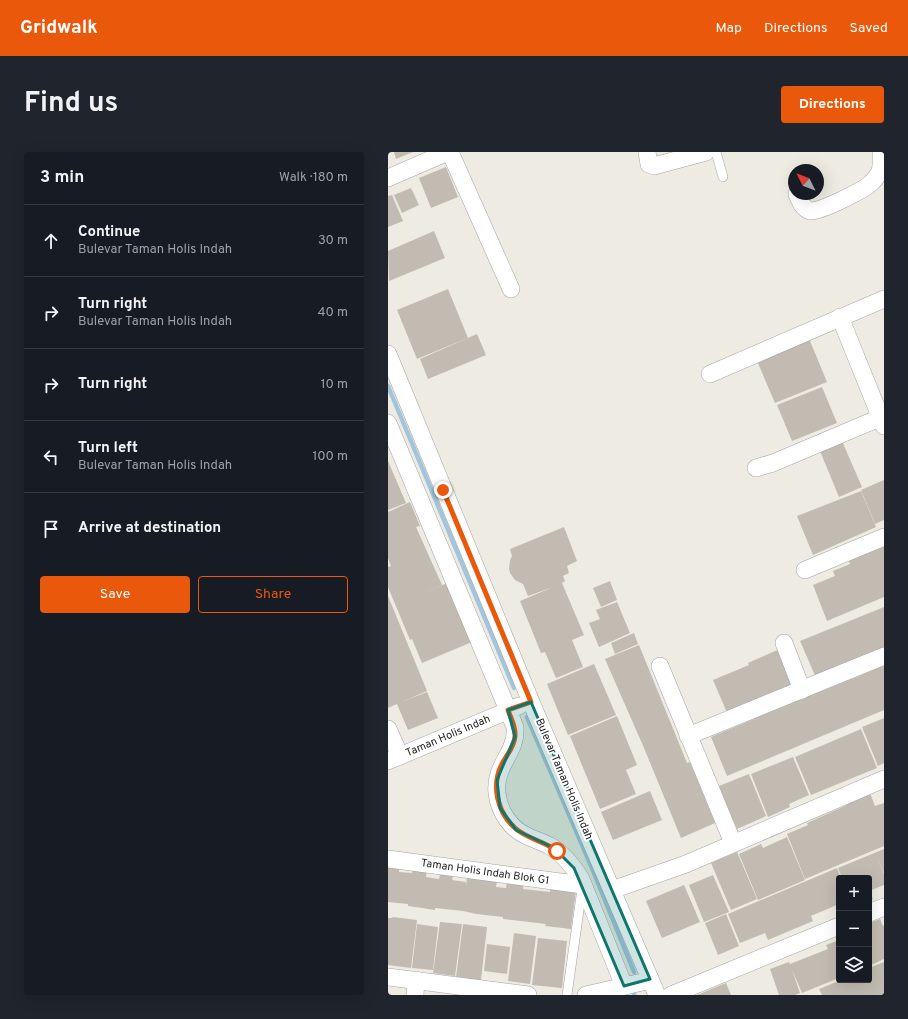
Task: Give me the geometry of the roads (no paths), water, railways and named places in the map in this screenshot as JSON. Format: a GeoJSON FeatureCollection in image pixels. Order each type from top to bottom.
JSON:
{"type":"FeatureCollection","features":[{"type":"Feature","properties":{"kind":"street"},"geometry":{"type":"LineString","coordinates":[[388,178],[449,152],[511,289]]}},
{"type":"Feature","properties":{"kind":"street"},"geometry":{"type":"LineString","coordinates":[[647,152],[649,164],[654,166],[706,152]]}},
{"type":"Feature","properties":{"kind":"street"},"geometry":{"type":"LineString","coordinates":[[799,200],[805,209],[811,212],[820,210],[861,190],[871,183],[880,172],[881,152]]}},
{"type":"Feature","properties":{"kind":"street"},"geometry":{"type":"LineString","coordinates":[[710,374],[884,299]]}},
{"type":"Feature","properties":{"kind":"street"},"geometry":{"type":"LineString","coordinates":[[756,468],[883,420],[840,317]]}},
{"type":"Feature","properties":{"kind":"street","name":"Bulevar Taman Holis Indah"},"geometry":{"type":"LineString","coordinates":[[388,354],[531,702],[657,995]]}},
{"type":"Feature","properties":{"kind":"street"},"geometry":{"type":"LineString","coordinates":[[388,423],[515,727],[513,746],[501,767],[497,780],[497,794],[500,808],[516,830],[528,837],[550,846],[564,857],[574,868],[583,885],[624,986]]}},
{"type":"Feature","properties":{"kind":"street"},"geometry":{"type":"LineString","coordinates":[[805,570],[884,537]]}},
{"type":"Feature","properties":{"kind":"street"},"geometry":{"type":"LineString","coordinates":[[784,643],[802,690]]}},
{"type":"Feature","properties":{"kind":"street"},"geometry":{"type":"LineString","coordinates":[[688,736],[884,656]]}},
{"type":"Feature","properties":{"kind":"street"},"geometry":{"type":"LineString","coordinates":[[660,666],[733,843]]}},
{"type":"Feature","properties":{"kind":"street","name":"Taman Holis Indah"},"geometry":{"type":"LineString","coordinates":[[394,759],[508,710],[531,702]]}},
{"type":"Feature","properties":{"kind":"street"},"geometry":{"type":"LineString","coordinates":[[388,729],[394,759]]}},
{"type":"Feature","properties":{"kind":"street"},"geometry":{"type":"LineString","coordinates":[[612,890],[686,864],[884,779]]}},
{"type":"Feature","properties":{"kind":"street","name":"Taman Holis Indah Blok G1"},"geometry":{"type":"LineString","coordinates":[[388,859],[583,885]]}},
{"type":"Feature","properties":{"kind":"street"},"geometry":{"type":"LineString","coordinates":[[872,912],[884,907]]}},
{"type":"Feature","properties":{"kind":"street"},"geometry":{"type":"LineString","coordinates":[[671,995],[836,927]]}},
{"type":"Feature","properties":{"kind":"street"},"geometry":{"type":"LineString","coordinates":[[388,977],[415,988],[528,995]]}},
{"type":"Feature","properties":{"kind":"street"},"geometry":{"type":"LineString","coordinates":[[586,995],[650,979]]}},
{"type":"Feature","properties":{"kind":"lane"},"geometry":{"type":"LineString","coordinates":[[716,152],[723,177]]}},
{"type":"Feature","properties":{"kind":"lane"},"geometry":{"type":"LineString","coordinates":[[567,995],[583,885]]}},
{"type":"Feature","properties":{"kind":"waterway"},"geometry":{"type":"LineString","coordinates":[[388,386],[514,688]]}},
{"type":"Feature","properties":{"kind":"waterway"},"geometry":{"type":"LineString","coordinates":[[527,717],[592,868],[634,972]]}}]}
